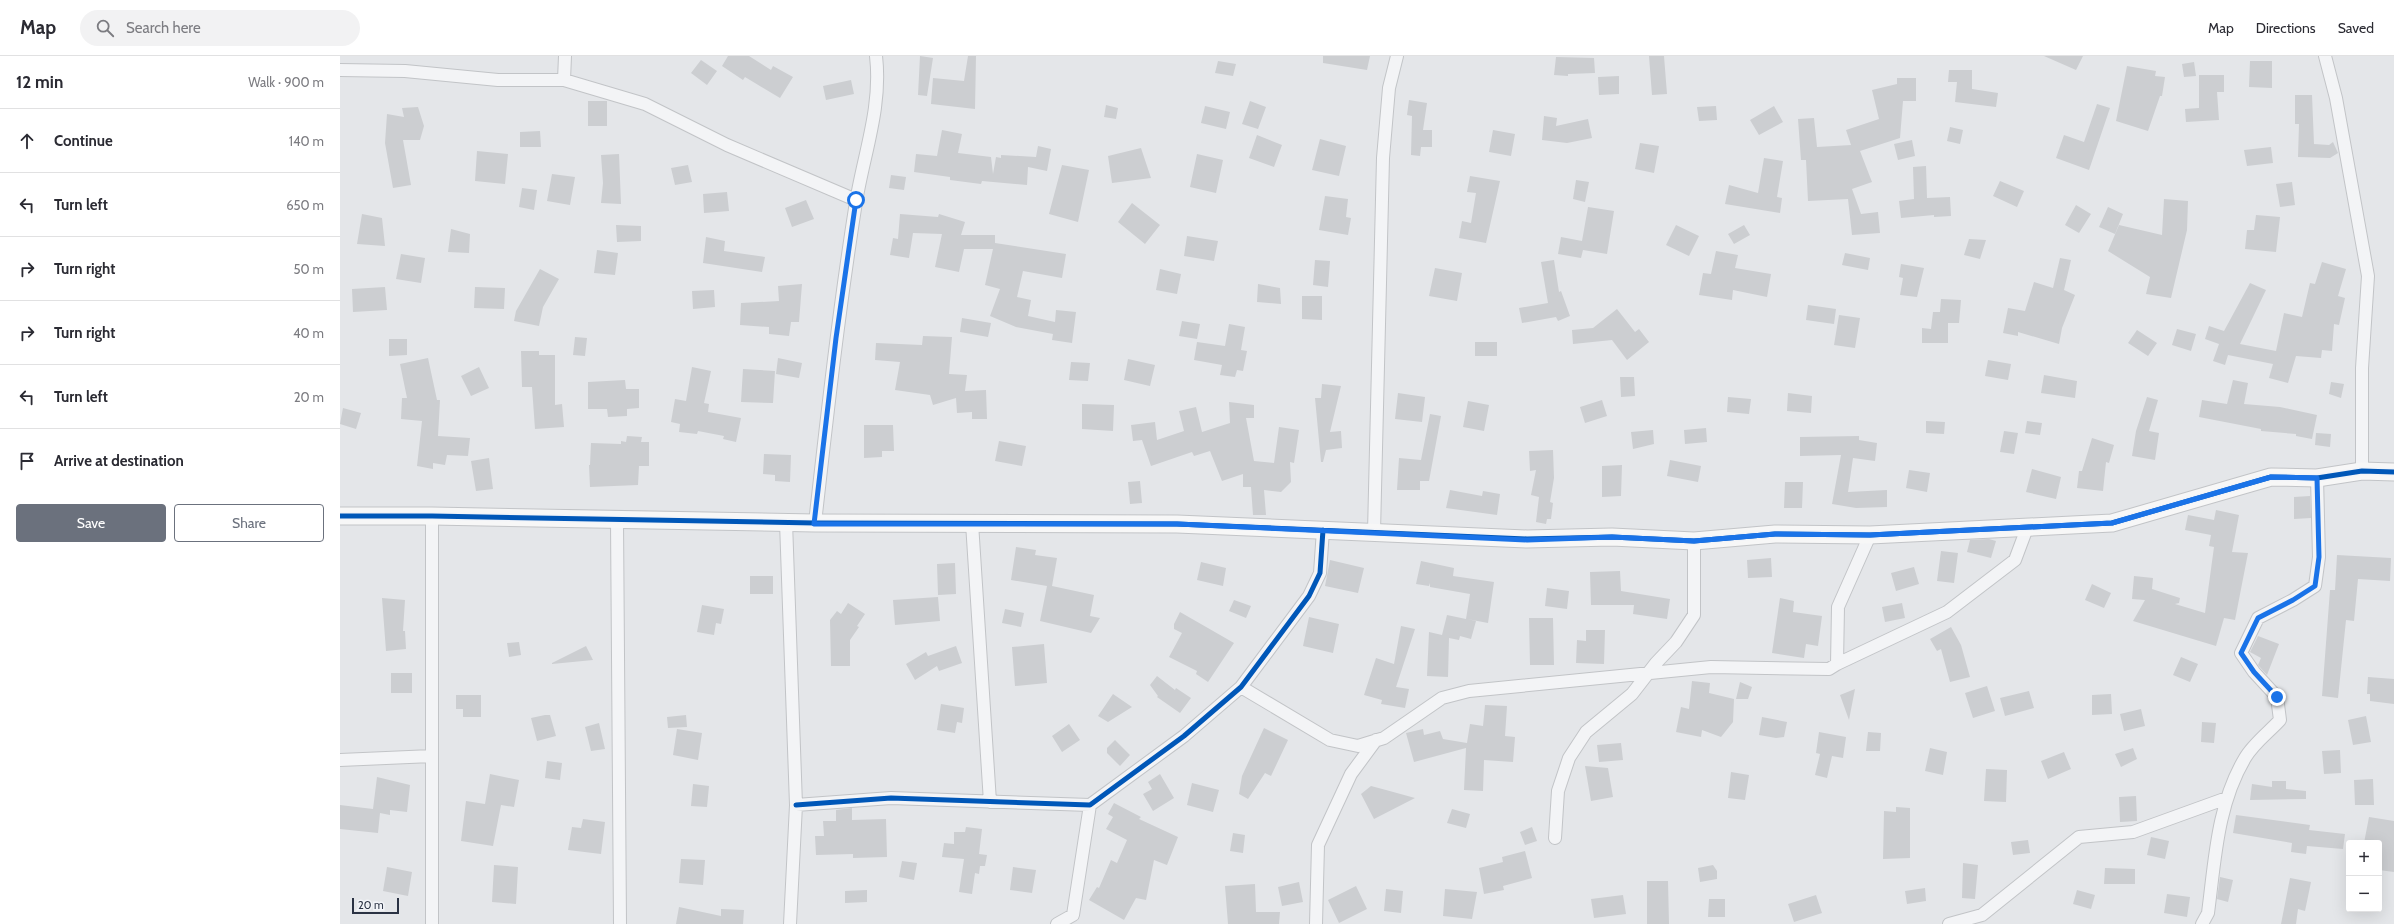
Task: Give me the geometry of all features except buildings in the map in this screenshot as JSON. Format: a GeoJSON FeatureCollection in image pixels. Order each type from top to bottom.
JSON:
{"type":"FeatureCollection","features":[{"type":"Feature","properties":{"kind":"street"},"geometry":{"type":"LineString","coordinates":[[564,56],[564,80]]}},
{"type":"Feature","properties":{"kind":"street"},"geometry":{"type":"LineString","coordinates":[[814,524],[836,338],[856,200],[878,101],[876,56]]}},
{"type":"Feature","properties":{"kind":"street"},"geometry":{"type":"LineString","coordinates":[[1374,532],[1383,158],[1389,88],[1397,56]]}},
{"type":"Feature","properties":{"kind":"street"},"geometry":{"type":"LineString","coordinates":[[2325,56],[2336,98],[2368,276],[2362,368],[2362,471]]}},
{"type":"Feature","properties":{"kind":"street"},"geometry":{"type":"LineString","coordinates":[[340,70],[405,71],[498,80],[564,80],[645,104],[727,145],[856,200]]}},
{"type":"Feature","properties":{"kind":"street"},"geometry":{"type":"LineString","coordinates":[[340,516],[432,516],[617,521],[786,522],[814,524],[1177,524],[1527,540],[1612,537],[1694,541],[1775,534],[1870,535],[2112,523],[2271,477],[2317,478],[2362,471],[2394,472]]}},
{"type":"Feature","properties":{"kind":"street"},"geometry":{"type":"LineString","coordinates":[[2202,924],[2208,913],[2220,818],[2227,798],[2246,757],[2280,720],[2277,697],[2254,672],[2241,653],[2258,618],[2293,600],[2315,586],[2319,557],[2317,478]]}},
{"type":"Feature","properties":{"kind":"street"},"geometry":{"type":"LineString","coordinates":[[432,516],[432,924]]}},
{"type":"Feature","properties":{"kind":"street"},"geometry":{"type":"LineString","coordinates":[[617,521],[620,924]]}},
{"type":"Feature","properties":{"kind":"street"},"geometry":{"type":"LineString","coordinates":[[786,522],[796,805],[790,924]]}},
{"type":"Feature","properties":{"kind":"street"},"geometry":{"type":"LineString","coordinates":[[972,523],[990,802]]}},
{"type":"Feature","properties":{"kind":"street"},"geometry":{"type":"LineString","coordinates":[[1241,687],[1330,740],[1358,746],[1384,738],[1442,698],[1469,691],[1711,667],[1829,669],[1946,612],[2015,560],[2027,528]]}},
{"type":"Feature","properties":{"kind":"street"},"geometry":{"type":"LineString","coordinates":[[796,805],[891,798],[1090,805],[1184,736],[1241,687],[1309,596],[1320,573],[1323,530]]}},
{"type":"Feature","properties":{"kind":"street"},"geometry":{"type":"LineString","coordinates":[[1837,664],[1838,607],[1870,535]]}},
{"type":"Feature","properties":{"kind":"street"},"geometry":{"type":"LineString","coordinates":[[1555,838],[1558,791],[1569,758],[1586,732],[1632,694],[1648,673],[1676,642],[1694,615],[1694,541]]}},
{"type":"Feature","properties":{"kind":"street"},"geometry":{"type":"LineString","coordinates":[[1316,924],[1318,845],[1350,774],[1376,740]]}},
{"type":"Feature","properties":{"kind":"street"},"geometry":{"type":"LineString","coordinates":[[340,760],[432,756]]}},
{"type":"Feature","properties":{"kind":"street"},"geometry":{"type":"LineString","coordinates":[[1949,924],[1982,915],[2079,837],[2133,832],[2227,798]]}},
{"type":"Feature","properties":{"kind":"street"},"geometry":{"type":"LineString","coordinates":[[1057,924],[1073,915],[1090,805]]}},
{"type":"Feature","properties":{"kind":"cycle path"},"geometry":{"type":"LineString","coordinates":[[340,516],[432,516],[815,523],[1177,524],[1527,539],[1612,537],[1694,541],[1775,534],[1870,535],[2112,523],[2271,477],[2317,478],[2362,471],[2394,472]]}},
{"type":"Feature","properties":{"kind":"cycle path"},"geometry":{"type":"LineString","coordinates":[[796,805],[891,798],[1090,805],[1184,736],[1241,687],[1309,596],[1320,573],[1323,530]]}},
{"type":"Feature","properties":{"kind":"route"},"geometry":{"type":"LineString","coordinates":[[856,200],[836,338],[814,524],[1177,524],[1527,540],[1612,537],[1694,541],[1775,534],[1870,535],[2112,523],[2160,510],[2238,485],[2271,477],[2317,478],[2319,557],[2315,586],[2293,600],[2258,618],[2241,653],[2254,672],[2277,697]]}}]}
